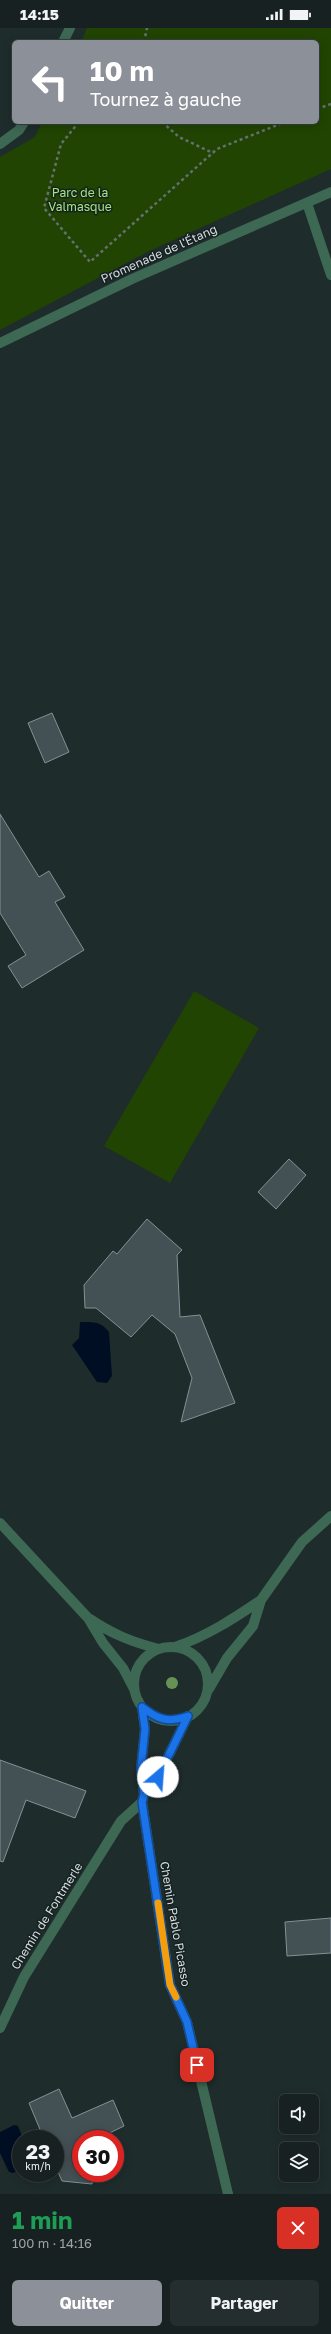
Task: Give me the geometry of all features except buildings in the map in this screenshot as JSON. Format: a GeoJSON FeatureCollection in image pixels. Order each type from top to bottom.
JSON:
{"type":"FeatureCollection","features":[{"type":"Feature","properties":{"kind":"street"},"geometry":{"type":"LineString","coordinates":[[64,40],[70,28]]}},
{"type":"Feature","properties":{"kind":"street"},"geometry":{"type":"LineString","coordinates":[[0,144],[19,130],[23,124]]}},
{"type":"Feature","properties":{"kind":"street","name":"Promenade de l'Étang"},"geometry":{"type":"LineString","coordinates":[[0,343],[132,279],[331,192]]}},
{"type":"Feature","properties":{"kind":"street"},"geometry":{"type":"LineString","coordinates":[[308,203],[331,275]]}},
{"type":"Feature","properties":{"kind":"street"},"geometry":{"type":"LineString","coordinates":[[0,1523],[88,1618],[103,1643],[123,1668],[142,1707],[152,1715],[164,1720],[176,1721],[188,1716],[204,1701],[208,1690],[227,1658],[253,1626],[261,1600],[302,1542],[331,1516]]}},
{"type":"Feature","properties":{"kind":"street"},"geometry":{"type":"LineString","coordinates":[[134,1691],[136,1670],[149,1653],[159,1649],[175,1647],[199,1639],[261,1600]]}},
{"type":"Feature","properties":{"kind":"street"},"geometry":{"type":"LineString","coordinates":[[88,1618],[113,1634],[132,1642],[159,1649]]}},
{"type":"Feature","properties":{"kind":"street"},"geometry":{"type":"LineString","coordinates":[[175,1647],[187,1650],[197,1657],[204,1667],[208,1678],[208,1690]]}},
{"type":"Feature","properties":{"kind":"street","name":"Chemin Pablo Picasso"},"geometry":{"type":"LineString","coordinates":[[142,1707],[145,1729],[141,1768],[143,1799],[170,1985],[187,2022],[228,2194]]}},
{"type":"Feature","properties":{"kind":"street"},"geometry":{"type":"LineString","coordinates":[[143,1799],[158,1777],[188,1716]]}},
{"type":"Feature","properties":{"kind":"street","name":"Chemin de Fontmerle"},"geometry":{"type":"LineString","coordinates":[[0,2028],[24,1977],[121,1821],[143,1799]]}},
{"type":"Feature","properties":{"kind":"path"},"geometry":{"type":"LineString","coordinates":[[144,40],[147,28]]}},
{"type":"Feature","properties":{"kind":"path"},"geometry":{"type":"LineString","coordinates":[[319,108],[331,104]]}},
{"type":"Feature","properties":{"kind":"path"},"geometry":{"type":"LineString","coordinates":[[77,124],[61,144],[44,208],[90,262],[217,149],[280,124]]}},
{"type":"Feature","properties":{"kind":"path"},"geometry":{"type":"LineString","coordinates":[[164,124],[179,137],[213,153]]}},
{"type":"Feature","properties":{"kind":"green space","name":"Parc de la Valmasque"},"geometry":{"type":"Polygon","coordinates":[[[87,28],[331,28],[331,169],[147,252],[0,330],[0,157],[35,137],[41,124],[319,124],[319,40],[82,40],[87,28]]]}},
{"type":"Feature","properties":{"kind":"green space"},"geometry":{"type":"Polygon","coordinates":[[[194,991],[259,1028],[170,1183],[104,1146],[194,991]]]}},
{"type":"Feature","properties":{"kind":"water"},"geometry":{"type":"Polygon","coordinates":[[[80,1322],[92,1322],[99,1324],[106,1328],[109,1332],[112,1376],[107,1383],[97,1382],[72,1345],[79,1338],[80,1322]]]}},
{"type":"Feature","properties":{"kind":"water"},"geometry":{"type":"Polygon","coordinates":[[[14,2125],[18,2126],[20,2130],[12,2130],[12,2173],[9,2172],[0,2153],[0,2132],[14,2125]]]}},
{"type":"Feature","properties":{"kind":"slow traffic"},"geometry":{"type":"LineString","coordinates":[[158,1903],[170,1985],[176,1997]]}},
{"type":"Feature","properties":{"kind":"route"},"geometry":{"type":"LineString","coordinates":[[158,1777],[188,1716],[176,1721],[164,1720],[152,1715],[142,1707],[145,1729],[141,1768],[144,1795],[142,1802],[170,1985],[187,2022],[197,2065]]}}]}
